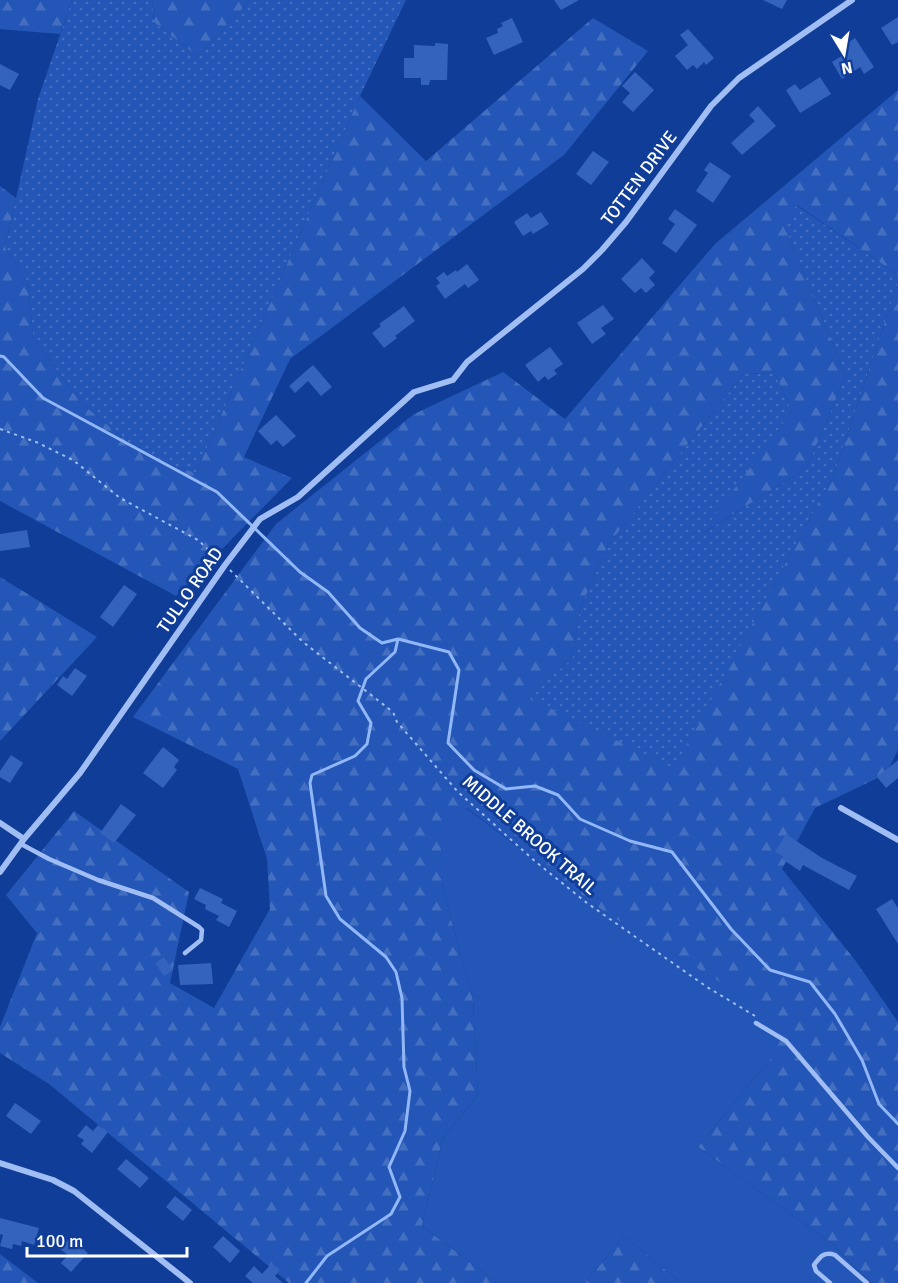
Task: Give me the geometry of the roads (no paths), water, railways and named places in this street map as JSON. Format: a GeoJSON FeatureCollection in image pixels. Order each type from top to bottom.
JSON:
{"type":"FeatureCollection","features":[{"type":"Feature","properties":{"kind":"street","name":"TOTTEN DRIVE"},"geometry":{"type":"LineString","coordinates":[[453,380],[467,362],[583,269],[602,250],[626,222],[723,92],[739,78],[852,0]]}},
{"type":"Feature","properties":{"kind":"street","name":"TULLO ROAD"},"geometry":{"type":"LineString","coordinates":[[0,872],[80,773],[225,565],[260,519],[298,497],[414,392],[453,380]]}},
{"type":"Feature","properties":{"kind":"street"},"geometry":{"type":"LineString","coordinates":[[841,808],[898,840]]}},
{"type":"Feature","properties":{"kind":"street"},"geometry":{"type":"LineString","coordinates":[[0,823],[23,842]]}},
{"type":"Feature","properties":{"kind":"street"},"geometry":{"type":"LineString","coordinates":[[0,1163],[53,1180],[74,1191],[190,1283]]}},
{"type":"Feature","properties":{"kind":"lane"},"geometry":{"type":"LineString","coordinates":[[23,842],[49,859],[98,880],[153,898],[199,927],[202,930],[201,940],[185,954]]}},
{"type":"Feature","properties":{"kind":"lane"},"geometry":{"type":"LineString","coordinates":[[757,1020],[786,1041],[868,1137],[898,1168]]}},
{"type":"Feature","properties":{"kind":"lane"},"geometry":{"type":"LineString","coordinates":[[830,1283],[816,1271],[814,1265],[821,1256],[829,1253],[835,1255],[867,1283]]}},
{"type":"Feature","properties":{"kind":"waterway"},"geometry":{"type":"LineString","coordinates":[[0,356],[4,357],[43,398],[217,492],[300,572],[328,592],[360,628],[382,643],[398,639],[449,652],[459,670],[448,743],[474,770],[506,789],[535,786],[558,795],[580,819],[630,841],[672,852],[731,929],[770,970],[810,982],[835,1014],[862,1060],[879,1104],[898,1124]]}},
{"type":"Feature","properties":{"kind":"waterway"},"geometry":{"type":"LineString","coordinates":[[306,1283],[327,1256],[391,1214],[400,1197],[389,1167],[405,1131],[410,1091],[404,1067],[402,998],[396,972],[386,957],[340,919],[326,896],[310,783],[312,775],[355,756],[367,744],[371,723],[358,701],[366,679],[395,652],[398,639]]}}]}
